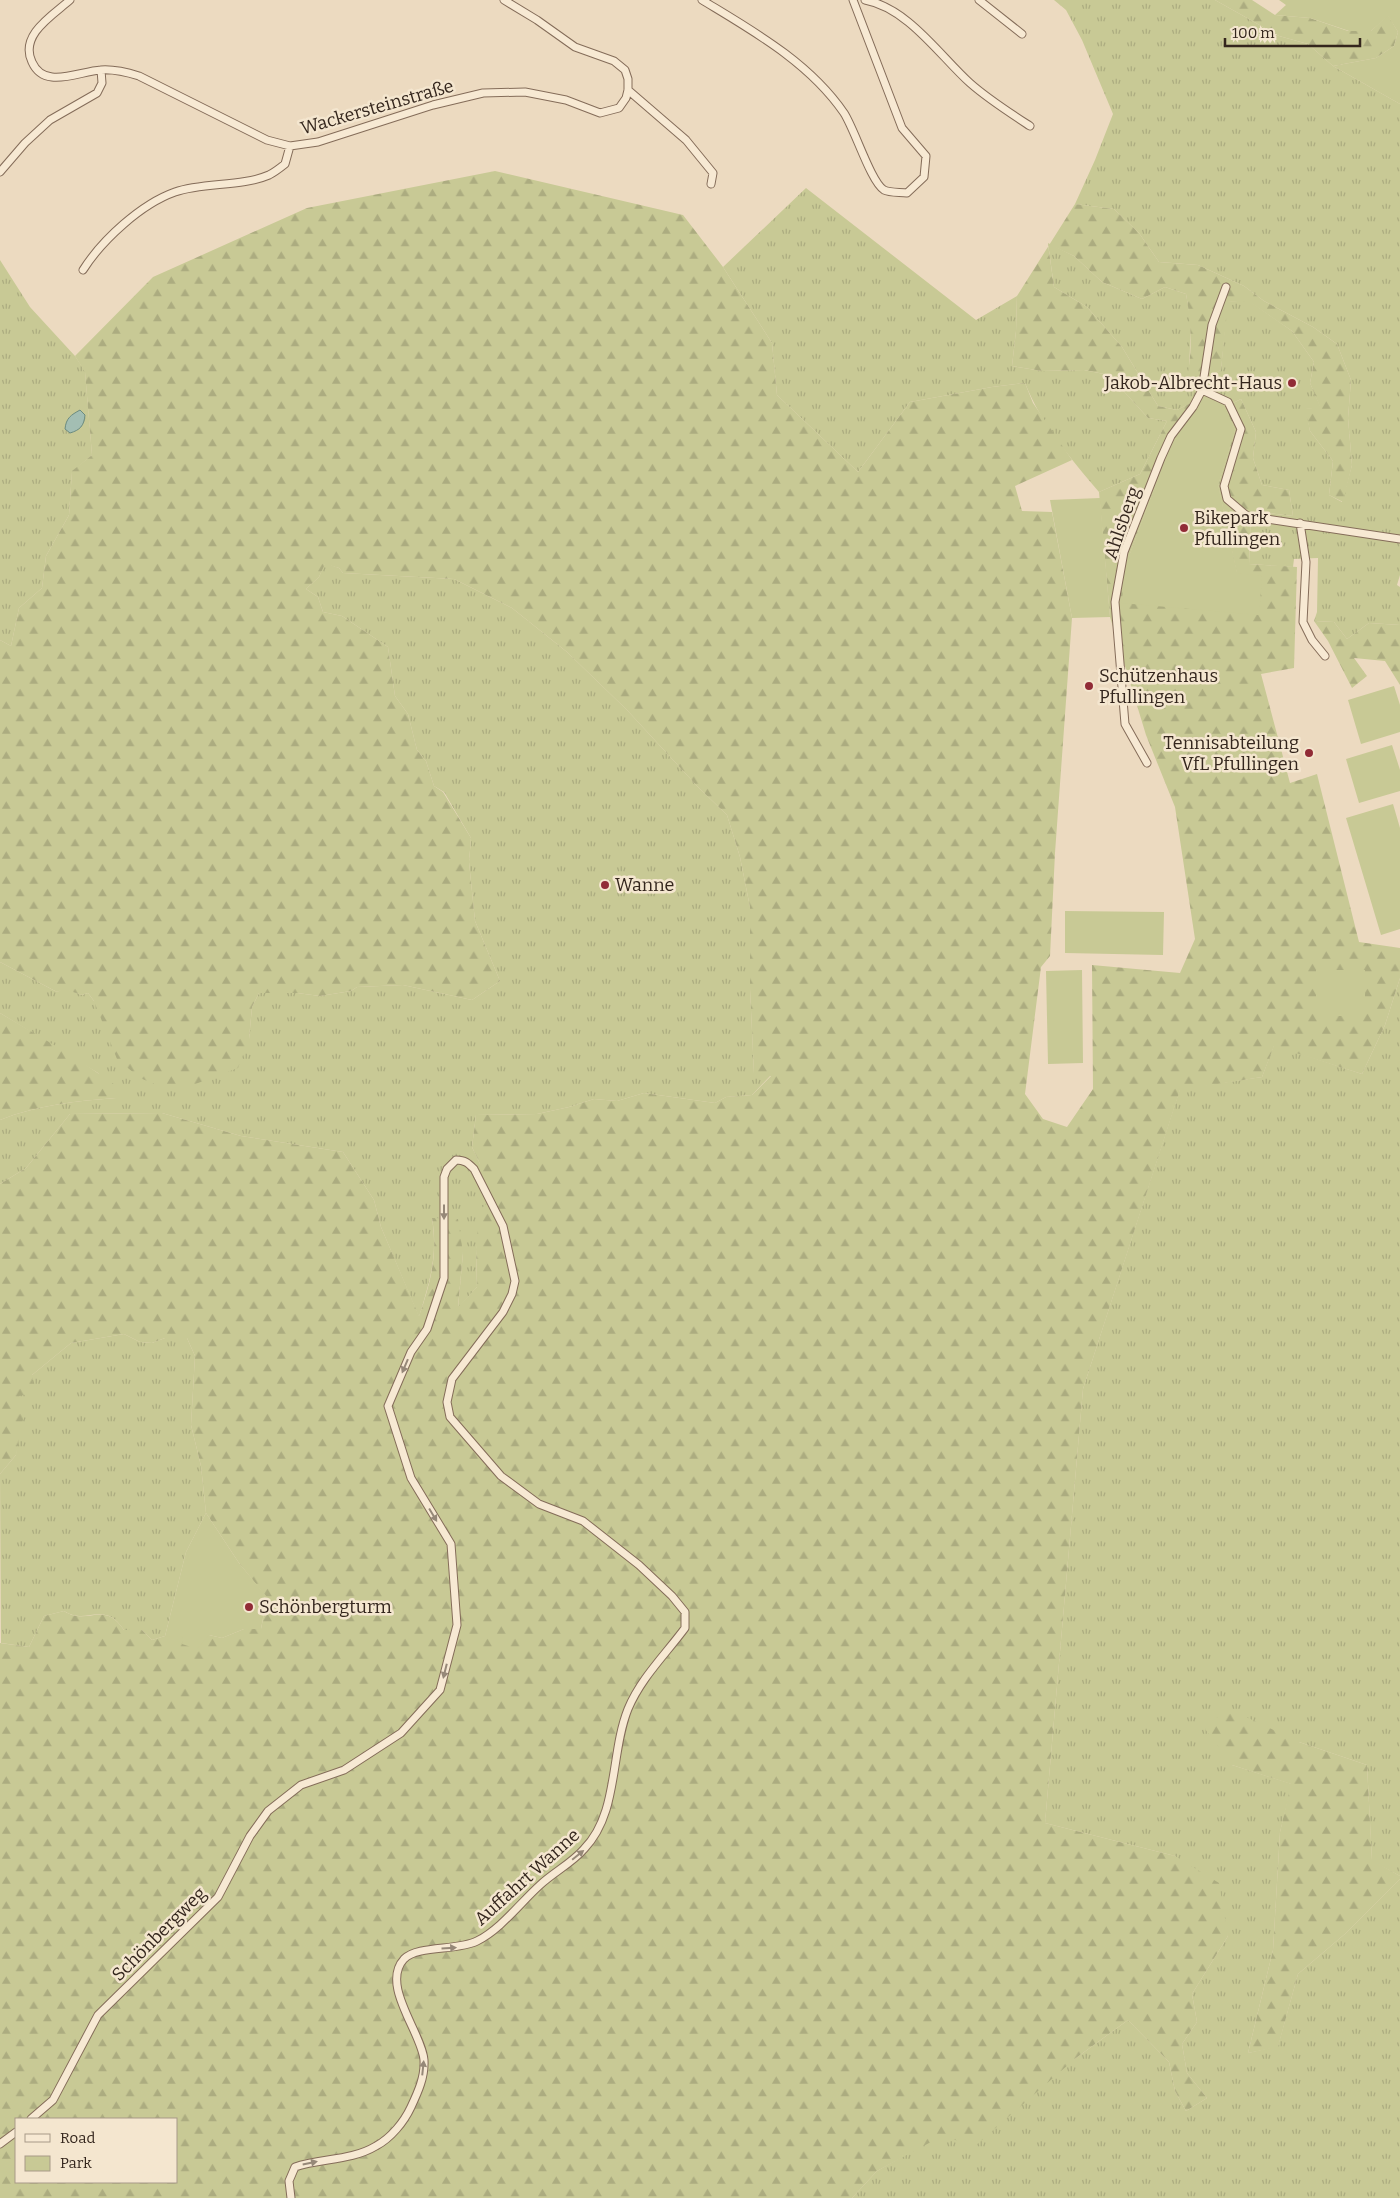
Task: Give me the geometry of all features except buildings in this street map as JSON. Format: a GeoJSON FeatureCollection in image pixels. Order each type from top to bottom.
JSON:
{"type":"FeatureCollection","features":[{"type":"Feature","properties":{"kind":"street","name":"Wackersteinstraße"},"geometry":{"type":"LineString","coordinates":[[70,0],[35,30],[28,54],[35,69],[53,78],[101,70],[117,70],[139,76],[267,140],[290,146],[318,142],[433,106],[483,93],[525,92],[566,100],[600,113],[619,108],[626,98],[628,90]]}},
{"type":"Feature","properties":{"kind":"street"},"geometry":{"type":"LineString","coordinates":[[504,0],[537,20],[575,47],[614,61],[625,70],[628,78],[628,90],[686,140],[713,173],[711,184]]}},
{"type":"Feature","properties":{"kind":"street"},"geometry":{"type":"LineString","coordinates":[[702,0],[785,54],[823,87],[849,121],[874,179],[884,189],[907,193],[924,177],[926,156],[902,128],[853,0]]}},
{"type":"Feature","properties":{"kind":"street"},"geometry":{"type":"LineString","coordinates":[[865,0],[888,10],[916,28],[972,85],[1030,126]]}},
{"type":"Feature","properties":{"kind":"street"},"geometry":{"type":"LineString","coordinates":[[979,0],[1022,34]]}},
{"type":"Feature","properties":{"kind":"street"},"geometry":{"type":"LineString","coordinates":[[0,172],[25,143],[50,120],[97,93],[102,83],[101,70]]}},
{"type":"Feature","properties":{"kind":"street"},"geometry":{"type":"LineString","coordinates":[[82,270],[92,256],[120,228],[148,205],[175,192],[269,175],[285,164],[290,146]]}},
{"type":"Feature","properties":{"kind":"street"},"geometry":{"type":"LineString","coordinates":[[1226,287],[1212,325],[1202,390],[1228,402],[1241,429],[1224,486],[1227,499],[1247,516],[1400,539]]}},
{"type":"Feature","properties":{"kind":"street","name":"Ahlsberg"},"geometry":{"type":"LineString","coordinates":[[1147,763],[1125,724],[1115,602],[1124,552],[1161,458],[1171,436],[1193,407],[1202,390]]}},
{"type":"Feature","properties":{"kind":"street"},"geometry":{"type":"LineString","coordinates":[[1300,523],[1306,562],[1303,622],[1312,640],[1325,656]]}},
{"type":"Feature","properties":{"kind":"street","name":"Schönbergweg"},"geometry":{"type":"LineString","coordinates":[[32,2118],[53,2100],[98,2015],[218,1898],[250,1836],[268,1810],[301,1785],[344,1770],[401,1733],[440,1690],[457,1625],[451,1544],[411,1478],[388,1406],[411,1352],[427,1329],[444,1278],[444,1177],[447,1170],[456,1160]]}},
{"type":"Feature","properties":{"kind":"street","name":"Auffahrt Wanne"},"geometry":{"type":"LineString","coordinates":[[291,2198],[289,2181],[295,2167],[311,2162],[346,2158],[376,2146],[404,2122],[421,2087],[424,2059],[398,1990],[398,1972],[405,1959],[426,1950],[461,1947],[478,1941],[492,1931],[541,1884],[588,1845],[598,1833],[605,1813],[628,1710],[642,1680],[685,1628],[685,1612],[672,1596],[639,1565],[583,1521],[539,1504],[501,1476],[450,1417],[447,1402],[452,1379],[503,1312],[512,1294],[515,1281],[503,1226],[474,1169],[468,1162],[456,1160]]}},
{"type":"Feature","properties":{"kind":"street"},"geometry":{"type":"LineString","coordinates":[[0,2144],[15,2133]]}},
{"type":"Feature","properties":{"kind":"green space"},"geometry":{"type":"Polygon","coordinates":[[[1054,0],[1215,0],[1279,36],[1308,44],[1333,66],[1400,104],[1400,575],[1397,585],[1400,587],[1400,625],[1369,623],[1347,639],[1334,622],[1314,621],[1317,612],[1318,558],[1294,559],[1293,567],[1249,564],[1251,511],[1293,516],[1289,490],[1262,485],[1253,458],[1256,432],[1241,399],[1225,407],[1235,430],[1218,485],[1237,573],[1262,576],[1259,615],[1121,603],[1130,554],[1173,439],[1203,397],[1177,410],[1158,406],[1122,347],[1087,307],[1054,287],[1048,243],[1074,256],[1102,282],[1142,299],[1165,287],[1186,294],[1191,322],[1189,372],[1184,390],[1221,370],[1227,302],[1248,300],[1292,331],[1314,362],[1310,383],[1321,408],[1306,409],[1310,431],[1333,461],[1329,495],[1342,502],[1352,465],[1348,418],[1351,380],[1337,344],[1313,327],[1264,301],[1244,286],[1198,265],[1159,262],[1139,233],[1114,209],[1075,204],[1113,114],[1082,40],[1066,10],[1054,0]]]}},
{"type":"Feature","properties":{"kind":"green space"},"geometry":{"type":"Polygon","coordinates":[[[1215,0],[1252,0],[1275,15],[1310,18],[1348,31],[1371,31],[1388,15],[1398,32],[1394,46],[1376,58],[1333,66],[1308,44],[1279,36],[1215,0]]]}},
{"type":"Feature","properties":{"kind":"green space"},"geometry":{"type":"Polygon","coordinates":[[[1279,0],[1400,0],[1400,104],[1333,66],[1376,58],[1394,46],[1398,32],[1388,16],[1371,31],[1349,31],[1310,18],[1275,15],[1286,5],[1279,0]]]}},
{"type":"Feature","properties":{"kind":"green space"},"geometry":{"type":"Polygon","coordinates":[[[495,171],[683,215],[723,267],[772,343],[777,395],[858,472],[910,402],[1025,383],[1033,403],[1072,460],[1015,486],[1022,511],[1052,512],[1072,618],[1055,853],[1050,956],[1041,967],[1025,1094],[1043,1119],[1067,1127],[1093,1089],[1092,965],[1180,973],[1195,939],[1175,807],[1146,735],[1110,617],[1099,492],[1140,474],[1167,421],[1148,418],[1109,375],[1084,370],[1042,371],[1012,366],[1017,296],[1048,246],[1054,287],[1087,307],[1122,347],[1158,406],[1177,410],[1204,396],[1173,439],[1130,554],[1237,574],[1218,485],[1235,430],[1225,407],[1241,399],[1256,432],[1253,458],[1262,485],[1289,490],[1293,516],[1251,511],[1249,564],[1297,567],[1294,668],[1261,674],[1290,783],[1317,774],[1359,942],[1400,948],[1400,978],[1385,1025],[1362,1074],[1274,1046],[1262,1077],[1180,1090],[1083,1389],[1045,1823],[1175,1856],[1219,1883],[1228,1936],[1192,1994],[1197,2022],[1182,2044],[1187,2073],[1207,2098],[1186,2111],[1175,2091],[1169,2062],[1128,2020],[1076,2058],[975,2146],[942,2136],[877,2171],[852,2198],[0,2198],[0,1643],[29,1647],[44,1616],[64,1611],[81,1616],[109,1616],[124,1630],[142,1630],[152,1640],[165,1636],[209,1635],[222,1638],[244,1629],[261,1629],[267,1598],[239,1563],[206,1513],[201,1466],[191,1425],[195,1356],[187,1338],[165,1338],[152,1343],[140,1342],[124,1334],[71,1343],[32,1375],[34,1393],[19,1396],[25,1409],[16,1455],[0,1474],[0,1184],[26,1168],[70,1114],[162,1113],[241,1136],[343,1152],[374,1200],[381,1227],[419,1316],[427,1291],[434,1255],[432,1218],[458,1219],[463,1253],[458,1307],[477,1287],[476,1249],[479,1210],[488,1203],[471,1173],[480,1164],[472,1147],[476,1115],[537,1114],[594,1099],[617,1101],[644,1093],[715,1103],[726,1097],[752,1095],[771,1076],[754,1074],[750,989],[750,907],[740,857],[727,815],[698,787],[627,710],[567,652],[512,608],[454,579],[343,573],[339,568],[325,564],[319,577],[306,589],[318,597],[323,612],[342,616],[388,647],[395,696],[408,714],[417,750],[426,761],[434,786],[443,792],[471,838],[469,862],[475,921],[500,981],[472,1000],[403,985],[357,987],[351,991],[320,996],[297,993],[259,993],[252,1007],[249,1039],[238,1068],[174,1092],[140,1078],[117,1059],[94,1001],[88,993],[82,995],[64,989],[57,992],[0,962],[0,640],[11,646],[19,608],[42,588],[46,556],[69,515],[72,471],[92,455],[85,372],[75,356],[153,277],[307,208],[495,171]]]}},
{"type":"Feature","properties":{"kind":"green space"},"geometry":{"type":"Polygon","coordinates":[[[806,188],[976,320],[1017,296],[1012,366],[1042,371],[1084,370],[1109,375],[1148,418],[1167,421],[1140,474],[1099,492],[1048,427],[1025,383],[910,402],[858,472],[777,395],[772,343],[723,267],[806,188]]]}},
{"type":"Feature","properties":{"kind":"green space"},"geometry":{"type":"Polygon","coordinates":[[[1075,204],[1114,209],[1139,233],[1159,262],[1198,265],[1244,286],[1264,301],[1313,327],[1337,344],[1351,380],[1348,418],[1352,465],[1343,502],[1329,495],[1333,461],[1310,431],[1305,409],[1320,407],[1310,383],[1314,362],[1292,331],[1248,301],[1228,302],[1221,370],[1184,390],[1191,342],[1186,294],[1165,287],[1142,299],[1102,282],[1074,256],[1049,245],[1075,204]]]}},
{"type":"Feature","properties":{"kind":"green space"},"geometry":{"type":"Polygon","coordinates":[[[0,260],[30,307],[75,356],[85,371],[92,455],[72,472],[69,515],[46,556],[42,588],[19,608],[11,646],[0,640],[0,260]]]}},
{"type":"Feature","properties":{"kind":"green space","name":"Bikepark Pfullingen"},"geometry":{"type":"Polygon","coordinates":[[[1204,396],[1225,407],[1235,430],[1218,485],[1237,573],[1262,576],[1259,615],[1121,603],[1130,554],[1173,439],[1204,396]]]}},
{"type":"Feature","properties":{"kind":"green space"},"geometry":{"type":"Polygon","coordinates":[[[1100,498],[1110,617],[1072,618],[1050,500],[1100,498]]]}},
{"type":"Feature","properties":{"kind":"green space"},"geometry":{"type":"Polygon","coordinates":[[[325,563],[339,568],[343,573],[454,579],[512,608],[567,652],[627,710],[698,787],[727,815],[740,857],[750,907],[750,989],[754,1073],[771,1075],[752,1095],[726,1097],[715,1103],[644,1093],[617,1101],[594,1099],[537,1114],[476,1115],[472,1147],[480,1164],[478,1183],[488,1203],[476,1249],[477,1287],[458,1308],[463,1253],[432,1218],[434,1245],[432,1268],[419,1317],[381,1227],[374,1200],[343,1152],[241,1136],[162,1113],[70,1114],[26,1168],[0,1184],[0,1120],[43,1107],[116,1098],[98,1073],[0,1013],[0,962],[57,992],[64,988],[82,995],[88,993],[94,1001],[249,1039],[252,1007],[259,993],[297,993],[320,996],[351,991],[357,987],[403,985],[472,1000],[500,981],[475,921],[469,862],[471,838],[444,792],[434,786],[426,761],[417,750],[408,714],[395,696],[388,647],[342,616],[323,612],[318,597],[306,589],[319,577],[325,563]]]}},
{"type":"Feature","properties":{"kind":"green space"},"geometry":{"type":"Polygon","coordinates":[[[1314,621],[1334,622],[1347,639],[1369,623],[1400,625],[1400,685],[1385,661],[1354,658],[1367,676],[1352,688],[1328,641],[1314,621]]]}},
{"type":"Feature","properties":{"kind":"green space"},"geometry":{"type":"Polygon","coordinates":[[[1394,686],[1400,705],[1400,732],[1361,744],[1348,700],[1394,686]]]}},
{"type":"Feature","properties":{"kind":"green space"},"geometry":{"type":"Polygon","coordinates":[[[1392,745],[1400,770],[1400,791],[1359,803],[1346,759],[1392,745]]]}},
{"type":"Feature","properties":{"kind":"green space"},"geometry":{"type":"Polygon","coordinates":[[[1393,804],[1400,828],[1400,929],[1381,935],[1346,818],[1393,804]]]}},
{"type":"Feature","properties":{"kind":"green space"},"geometry":{"type":"Polygon","coordinates":[[[1065,911],[1164,912],[1163,955],[1065,953],[1065,911]]]}},
{"type":"Feature","properties":{"kind":"green space"},"geometry":{"type":"Polygon","coordinates":[[[1082,970],[1083,1063],[1048,1064],[1046,971],[1082,970]]]}},
{"type":"Feature","properties":{"kind":"green space"},"geometry":{"type":"Polygon","coordinates":[[[1316,970],[1365,970],[1365,1016],[1316,1016],[1316,970]]]}},
{"type":"Feature","properties":{"kind":"green space"},"geometry":{"type":"Polygon","coordinates":[[[1400,978],[1400,1876],[1372,1861],[1367,1765],[1299,1742],[1232,1765],[1292,1784],[1280,1832],[1273,1950],[1248,2053],[1278,2046],[1298,1974],[1346,1933],[1400,1879],[1400,2198],[852,2198],[877,2171],[1076,2058],[1128,2020],[1169,2062],[1175,2091],[1186,2111],[1207,2098],[1187,2073],[1182,2044],[1197,2022],[1192,1994],[1228,1936],[1175,1856],[1045,1823],[1083,1389],[1180,1089],[1262,1077],[1274,1045],[1362,1074],[1385,1025],[1400,978]]]}},
{"type":"Feature","properties":{"kind":"green space"},"geometry":{"type":"Polygon","coordinates":[[[0,1013],[76,1058],[118,1087],[116,1098],[43,1107],[0,1120],[0,1013]]]}},
{"type":"Feature","properties":{"kind":"green space"},"geometry":{"type":"Polygon","coordinates":[[[124,1334],[140,1342],[152,1343],[165,1338],[187,1338],[195,1356],[191,1425],[201,1466],[206,1513],[186,1552],[165,1636],[152,1640],[142,1630],[124,1630],[109,1616],[102,1614],[81,1616],[64,1611],[44,1616],[29,1647],[1,1643],[0,1474],[16,1455],[18,1396],[32,1375],[71,1343],[124,1334]]]}},
{"type":"Feature","properties":{"kind":"green space"},"geometry":{"type":"Polygon","coordinates":[[[206,1513],[239,1563],[267,1597],[261,1629],[244,1629],[222,1638],[209,1635],[197,1649],[182,1644],[183,1637],[165,1636],[186,1552],[206,1513]]]}},
{"type":"Feature","properties":{"kind":"green space"},"geometry":{"type":"Polygon","coordinates":[[[1227,1708],[1299,1742],[1367,1765],[1372,1860],[1400,1876],[1400,1879],[1346,1933],[1298,1974],[1278,2047],[1248,2053],[1273,1950],[1280,1832],[1291,1784],[1232,1765],[1205,1729],[1227,1708]]]}},
{"type":"Feature","properties":{"kind":"shaded area"},"geometry":{"type":"Polygon","coordinates":[[[80,410],[85,415],[84,422],[79,429],[70,433],[65,429],[66,422],[80,410]]]}},
{"type":"Feature","properties":{"kind":"place","name":"Jakob-Albrecht-Haus"},"geometry":{"type":"Point","coordinates":[1292,383]}},
{"type":"Feature","properties":{"kind":"place","name":"Bikepark Pfullingen"},"geometry":{"type":"Point","coordinates":[1184,528]}},
{"type":"Feature","properties":{"kind":"place","name":"Schützenhaus Pfullingen"},"geometry":{"type":"Point","coordinates":[1089,686]}},
{"type":"Feature","properties":{"kind":"place","name":"Tennisabteilung VfL Pfullingen"},"geometry":{"type":"Point","coordinates":[1309,753]}},
{"type":"Feature","properties":{"kind":"place","name":"Wanne"},"geometry":{"type":"Point","coordinates":[605,885]}},
{"type":"Feature","properties":{"kind":"place","name":"Schönbergturm"},"geometry":{"type":"Point","coordinates":[249,1607]}}]}
